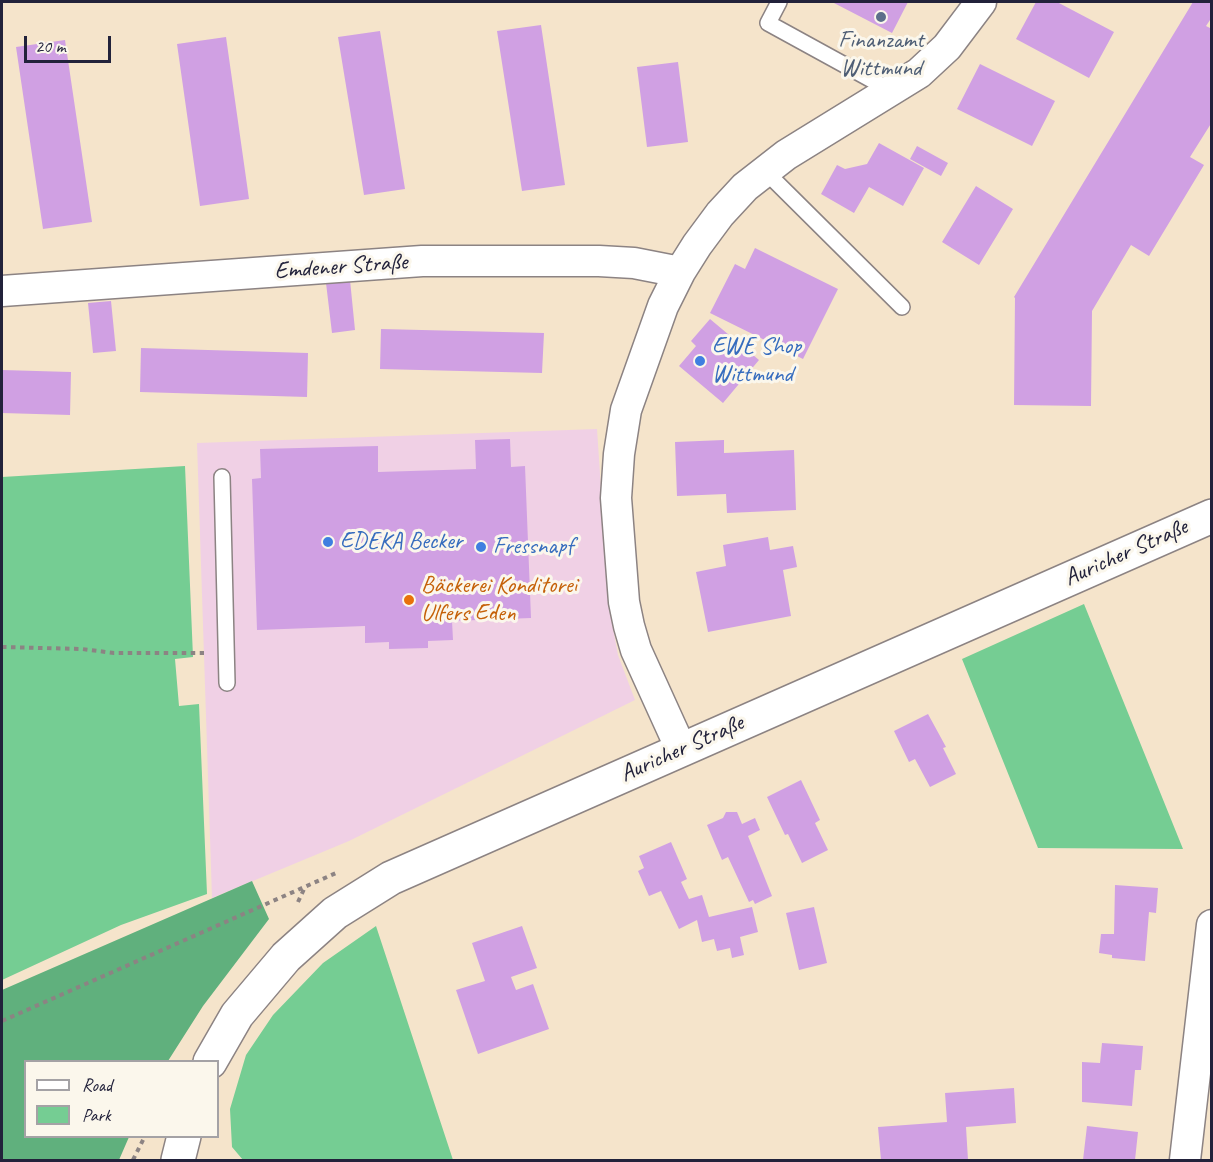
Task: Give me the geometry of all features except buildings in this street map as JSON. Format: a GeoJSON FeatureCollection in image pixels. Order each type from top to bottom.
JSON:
{"type":"FeatureCollection","features":[{"type":"Feature","properties":{"kind":"street"},"geometry":{"type":"LineString","coordinates":[[681,749],[636,650],[629,626],[624,602],[616,498],[619,454],[626,410],[663,306],[697,245],[720,214],[745,187],[786,155],[919,73],[947,47],[981,2]]}},
{"type":"Feature","properties":{"kind":"street","name":"Emdener Straße"},"geometry":{"type":"LineString","coordinates":[[2,291],[422,261],[599,261],[634,263],[680,272]]}},
{"type":"Feature","properties":{"kind":"street","name":"Auricher Straße"},"geometry":{"type":"LineString","coordinates":[[211,1060],[237,1016],[286,957],[334,913],[391,878],[1212,516]]}},
{"type":"Feature","properties":{"kind":"street"},"geometry":{"type":"LineString","coordinates":[[1185,1161],[1212,925]]}},
{"type":"Feature","properties":{"kind":"street"},"geometry":{"type":"LineString","coordinates":[[178,1161],[184,1138]]}},
{"type":"Feature","properties":{"kind":"lane"},"geometry":{"type":"LineString","coordinates":[[779,2],[768,23],[892,91]]}},
{"type":"Feature","properties":{"kind":"lane"},"geometry":{"type":"LineString","coordinates":[[765,171],[902,307]]}},
{"type":"Feature","properties":{"kind":"lane"},"geometry":{"type":"LineString","coordinates":[[222,477],[227,683]]}},
{"type":"Feature","properties":{"kind":"path"},"geometry":{"type":"LineString","coordinates":[[2,647],[82,649],[114,653],[226,653]]}},
{"type":"Feature","properties":{"kind":"path"},"geometry":{"type":"LineString","coordinates":[[2,1021],[306,886]]}},
{"type":"Feature","properties":{"kind":"path"},"geometry":{"type":"LineString","coordinates":[[133,1161],[144,1138]]}},
{"type":"Feature","properties":{"kind":"shaded area"},"geometry":{"type":"Polygon","coordinates":[[[597,429],[609,607],[618,655],[635,700],[349,841],[212,898],[197,443],[597,429]]]}},
{"type":"Feature","properties":{"kind":"green space"},"geometry":{"type":"Polygon","coordinates":[[[185,466],[193,657],[175,659],[179,706],[199,704],[207,894],[121,925],[2,980],[2,477],[185,466]]]}},
{"type":"Feature","properties":{"kind":"green space"},"geometry":{"type":"Polygon","coordinates":[[[1084,604],[1183,849],[1038,848],[962,659],[1084,604]]]}},
{"type":"Feature","properties":{"kind":"green space"},"geometry":{"type":"Polygon","coordinates":[[[252,881],[269,919],[203,1006],[169,1060],[24,1060],[24,1138],[129,1138],[119,1160],[2,1160],[2,990],[252,881]]]}},
{"type":"Feature","properties":{"kind":"green space"},"geometry":{"type":"Polygon","coordinates":[[[376,926],[453,1160],[243,1160],[232,1147],[230,1109],[246,1055],[273,1015],[323,963],[376,926]]]}},
{"type":"Feature","properties":{"kind":"place","name":"Finanzamt Wittmund"},"geometry":{"type":"Point","coordinates":[881,17]}},
{"type":"Feature","properties":{"kind":"place","name":"EWE Shop Wittmund"},"geometry":{"type":"Point","coordinates":[700,361]}},
{"type":"Feature","properties":{"kind":"place","name":"EDEKA Becker"},"geometry":{"type":"Point","coordinates":[328,542]}},
{"type":"Feature","properties":{"kind":"place","name":"Fressnapf"},"geometry":{"type":"Point","coordinates":[481,547]}},
{"type":"Feature","properties":{"kind":"place","name":"Bäckerei Konditorei Ulfers Eden"},"geometry":{"type":"Point","coordinates":[409,600]}}]}
